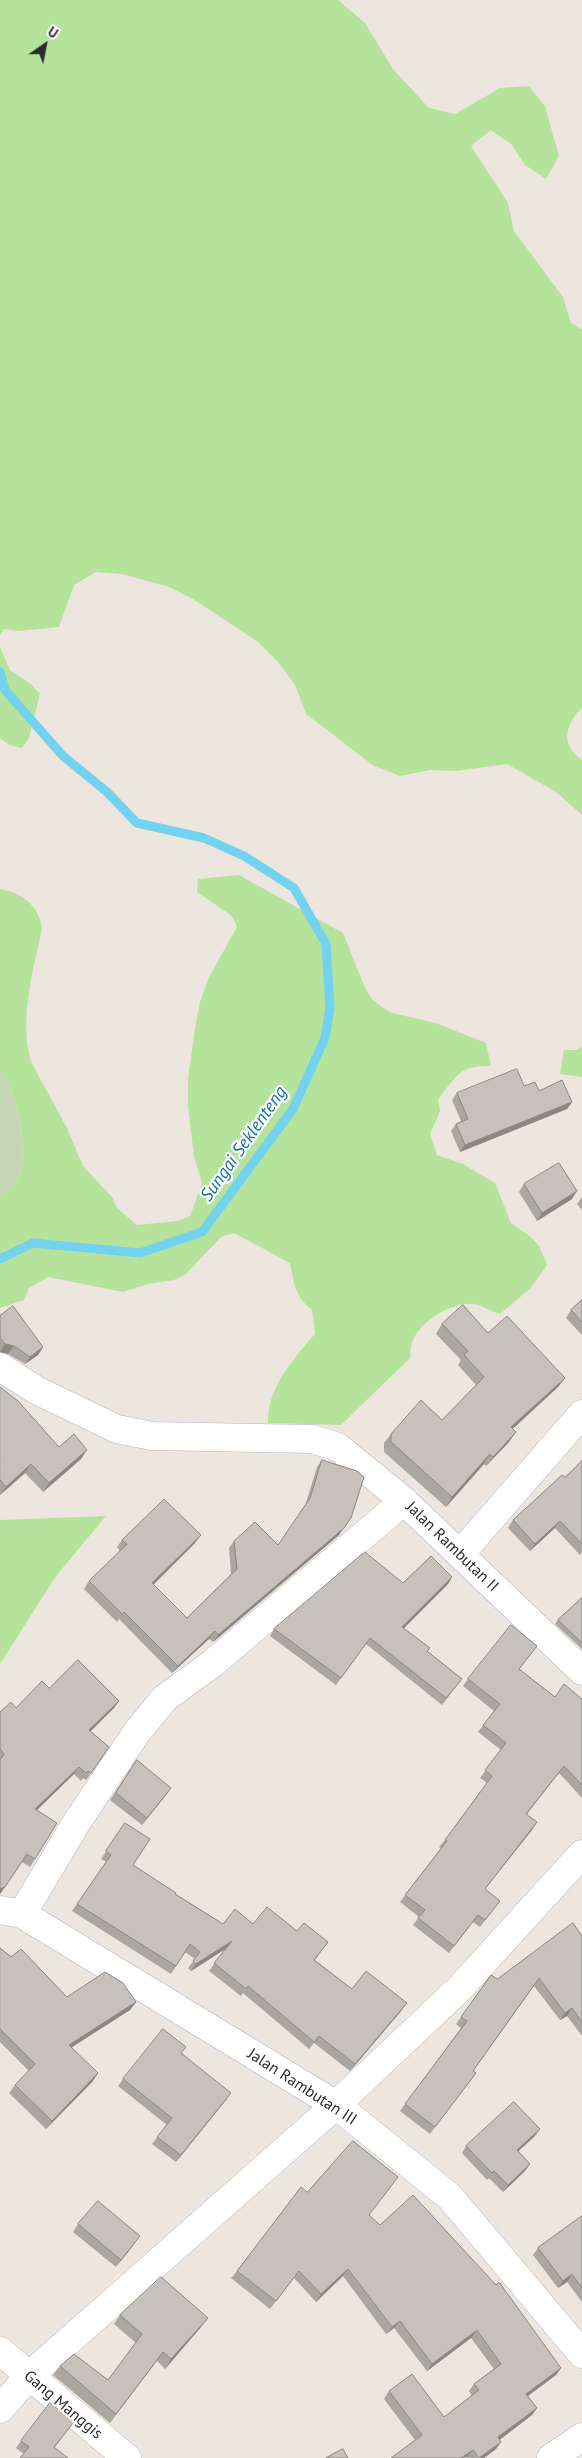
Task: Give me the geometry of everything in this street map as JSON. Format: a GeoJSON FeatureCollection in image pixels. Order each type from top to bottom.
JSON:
{"type":"FeatureCollection","features":[{"type":"Feature","properties":{"kind":"street","name":"Jalan Rambutan II"},"geometry":{"type":"LineString","coordinates":[[0,1367],[38,1391],[117,1429],[152,1436],[312,1439],[338,1447],[404,1501],[582,1671]]}},
{"type":"Feature","properties":{"kind":"street"},"geometry":{"type":"LineString","coordinates":[[460,1554],[582,1414]]}},
{"type":"Feature","properties":{"kind":"street"},"geometry":{"type":"LineString","coordinates":[[11,1912],[80,1817],[137,1732],[165,1698],[214,1662],[404,1501]]}},
{"type":"Feature","properties":{"kind":"street"},"geometry":{"type":"LineString","coordinates":[[0,2409],[29,2376],[336,2105],[459,1989],[582,1854]]}},
{"type":"Feature","properties":{"kind":"street","name":"Jalan Rambutan III"},"geometry":{"type":"LineString","coordinates":[[11,1912],[336,2105],[450,2197],[582,2354]]}},
{"type":"Feature","properties":{"kind":"street","name":"Gang Manggis"},"geometry":{"type":"LineString","coordinates":[[0,2351],[127,2458]]}},
{"type":"Feature","properties":{"kind":"street"},"geometry":{"type":"LineString","coordinates":[[551,2458],[582,2437]]}},
{"type":"Feature","properties":{"kind":"green space"},"geometry":{"type":"Polygon","coordinates":[[[0,0],[338,0],[365,23],[393,69],[429,108],[455,114],[500,88],[529,86],[545,106],[559,156],[546,179],[525,165],[511,144],[491,130],[471,146],[508,203],[514,231],[563,297],[571,323],[582,329],[582,708],[576,714],[567,734],[570,748],[582,760],[582,815],[556,792],[507,764],[456,771],[430,770],[400,776],[374,766],[306,714],[295,685],[278,662],[258,642],[193,599],[169,587],[122,574],[96,572],[74,585],[59,627],[18,631],[4,629],[0,635],[0,0]]]}},
{"type":"Feature","properties":{"kind":"green space"},"geometry":{"type":"Polygon","coordinates":[[[0,647],[10,670],[31,684],[40,694],[29,738],[22,748],[9,745],[0,738],[0,647]]]}},
{"type":"Feature","properties":{"kind":"green space"},"geometry":{"type":"Polygon","coordinates":[[[239,875],[343,933],[365,988],[372,999],[382,1007],[392,1013],[436,1023],[486,1043],[491,1066],[472,1067],[455,1078],[438,1099],[440,1111],[430,1134],[437,1155],[463,1164],[495,1183],[511,1223],[531,1237],[539,1246],[547,1265],[531,1288],[500,1314],[475,1304],[466,1304],[456,1306],[429,1320],[416,1335],[411,1345],[410,1358],[341,1425],[268,1423],[269,1410],[277,1386],[290,1364],[315,1334],[312,1310],[299,1295],[294,1283],[290,1263],[234,1233],[221,1237],[186,1274],[174,1280],[148,1284],[123,1292],[48,1277],[29,1288],[24,1300],[0,1308],[0,1198],[17,1181],[23,1154],[17,1108],[12,1093],[0,1071],[0,889],[16,893],[22,897],[34,907],[41,921],[42,929],[31,978],[27,1012],[26,1029],[31,1062],[67,1128],[83,1166],[112,1197],[117,1208],[137,1225],[178,1221],[190,1216],[202,1183],[194,1157],[188,1106],[188,1079],[200,1002],[209,977],[237,927],[232,916],[197,892],[198,879],[239,875]]]}},
{"type":"Feature","properties":{"kind":"green space"},"geometry":{"type":"Polygon","coordinates":[[[582,1046],[582,1077],[560,1074],[564,1050],[577,1050],[582,1046]]]}},
{"type":"Feature","properties":{"kind":"green space"},"geometry":{"type":"Polygon","coordinates":[[[0,1071],[12,1093],[17,1108],[23,1154],[17,1181],[0,1198],[0,1071]]]}},
{"type":"Feature","properties":{"kind":"green space"},"geometry":{"type":"Polygon","coordinates":[[[106,1516],[56,1576],[0,1664],[0,1520],[106,1516]]]}},
{"type":"Feature","properties":{"kind":"building"},"geometry":{"type":"Polygon","coordinates":[[[517,1069],[524,1086],[535,1082],[539,1091],[562,1080],[572,1102],[465,1145],[456,1124],[468,1119],[457,1093],[517,1069]]]}},
{"type":"Feature","properties":{"kind":"building"},"geometry":{"type":"Polygon","coordinates":[[[559,1163],[577,1191],[542,1213],[524,1184],[559,1163]]]}},
{"type":"Feature","properties":{"kind":"building"},"geometry":{"type":"Polygon","coordinates":[[[582,1300],[582,1322],[571,1310],[582,1300]]]}},
{"type":"Feature","properties":{"kind":"building"},"geometry":{"type":"Polygon","coordinates":[[[463,1305],[488,1333],[507,1316],[565,1378],[511,1427],[516,1432],[493,1457],[490,1454],[452,1497],[391,1442],[391,1434],[421,1400],[442,1420],[484,1377],[464,1355],[468,1351],[442,1324],[463,1305]]]}},
{"type":"Feature","properties":{"kind":"building"},"geometry":{"type":"Polygon","coordinates":[[[13,1306],[43,1347],[30,1357],[14,1346],[5,1344],[0,1338],[0,1316],[13,1306]]]}},
{"type":"Feature","properties":{"kind":"building"},"geometry":{"type":"Polygon","coordinates":[[[0,1387],[18,1401],[59,1447],[74,1434],[87,1450],[49,1483],[31,1464],[6,1487],[0,1480],[0,1387]]]}},
{"type":"Feature","properties":{"kind":"building"},"geometry":{"type":"Polygon","coordinates":[[[322,1460],[357,1471],[364,1477],[351,1518],[344,1528],[218,1635],[215,1631],[178,1666],[124,1612],[122,1614],[89,1581],[127,1544],[122,1540],[164,1499],[201,1535],[152,1583],[187,1618],[237,1569],[234,1541],[255,1522],[278,1545],[310,1498],[322,1460]]]}},
{"type":"Feature","properties":{"kind":"building"},"geometry":{"type":"Polygon","coordinates":[[[582,1461],[582,1544],[560,1521],[535,1544],[513,1520],[562,1475],[565,1477],[582,1461]]]}},
{"type":"Feature","properties":{"kind":"building"},"geometry":{"type":"Polygon","coordinates":[[[365,1552],[403,1583],[431,1556],[452,1577],[402,1627],[430,1648],[427,1651],[462,1679],[446,1698],[370,1638],[341,1678],[274,1629],[365,1552]]]}},
{"type":"Feature","properties":{"kind":"building"},"geometry":{"type":"Polygon","coordinates":[[[582,1598],[582,1643],[558,1620],[582,1598]]]}},
{"type":"Feature","properties":{"kind":"building"},"geometry":{"type":"Polygon","coordinates":[[[511,1625],[537,1646],[519,1669],[555,1697],[564,1684],[582,1699],[582,1785],[564,1766],[526,1814],[537,1822],[485,1889],[500,1901],[485,1920],[478,1915],[454,1946],[418,1918],[425,1910],[405,1895],[447,1841],[445,1840],[492,1776],[485,1770],[506,1743],[483,1725],[500,1704],[468,1679],[511,1625]]]}},
{"type":"Feature","properties":{"kind":"building"},"geometry":{"type":"Polygon","coordinates":[[[78,1660],[119,1701],[89,1730],[109,1747],[91,1773],[88,1771],[86,1773],[79,1767],[35,1809],[57,1823],[35,1859],[27,1854],[5,1887],[0,1889],[0,1760],[4,1754],[0,1749],[0,1712],[11,1702],[16,1708],[42,1681],[49,1688],[78,1660]]]}},
{"type":"Feature","properties":{"kind":"building"},"geometry":{"type":"Polygon","coordinates":[[[137,1760],[171,1788],[147,1818],[116,1793],[137,1760]]]}},
{"type":"Feature","properties":{"kind":"building"},"geometry":{"type":"Polygon","coordinates":[[[125,1823],[150,1839],[133,1865],[175,1894],[223,1924],[235,1909],[253,1924],[267,1907],[297,1931],[304,1923],[328,1942],[314,1960],[352,1989],[366,1971],[407,2003],[355,2064],[319,2036],[314,2042],[248,1986],[246,1989],[214,1963],[232,1941],[196,1964],[193,1961],[200,1952],[190,1944],[176,1966],[77,1904],[111,1855],[106,1851],[125,1823]]]}},
{"type":"Feature","properties":{"kind":"building"},"geometry":{"type":"Polygon","coordinates":[[[573,1923],[582,1936],[582,2022],[572,2008],[565,2013],[539,1978],[473,2071],[476,2073],[435,2127],[405,2104],[467,2021],[461,2017],[491,1975],[497,1979],[573,1923]]]}},
{"type":"Feature","properties":{"kind":"building"},"geometry":{"type":"Polygon","coordinates":[[[0,1948],[11,1957],[21,1949],[67,1997],[105,1972],[123,1983],[136,2002],[69,2045],[98,2073],[52,2121],[15,2085],[35,2064],[0,2029],[0,1948]]]}},
{"type":"Feature","properties":{"kind":"building"},"geometry":{"type":"Polygon","coordinates":[[[163,2029],[186,2047],[181,2053],[231,2093],[181,2155],[157,2137],[172,2118],[123,2079],[163,2029]]]}},
{"type":"Feature","properties":{"kind":"building"},"geometry":{"type":"Polygon","coordinates":[[[514,2102],[540,2129],[517,2150],[530,2164],[508,2185],[494,2171],[492,2173],[466,2146],[514,2102]]]}},
{"type":"Feature","properties":{"kind":"building"},"geometry":{"type":"Polygon","coordinates":[[[353,2141],[398,2177],[369,2215],[380,2225],[413,2195],[496,2285],[499,2282],[561,2368],[526,2394],[537,2408],[498,2437],[501,2442],[479,2458],[473,2450],[461,2458],[391,2458],[422,2435],[389,2391],[412,2374],[444,2417],[479,2390],[474,2384],[501,2364],[477,2330],[432,2364],[400,2321],[392,2327],[348,2269],[321,2294],[299,2271],[276,2301],[237,2271],[301,2187],[307,2192],[353,2141]]]}},
{"type":"Feature","properties":{"kind":"building"},"geometry":{"type":"Polygon","coordinates":[[[98,2201],[140,2236],[121,2260],[78,2224],[98,2201]]]}},
{"type":"Feature","properties":{"kind":"building"},"geometry":{"type":"Polygon","coordinates":[[[582,2216],[582,2288],[572,2274],[563,2281],[538,2248],[582,2216]]]}},
{"type":"Feature","properties":{"kind":"building"},"geometry":{"type":"Polygon","coordinates":[[[161,2277],[208,2318],[171,2359],[163,2352],[116,2414],[60,2366],[74,2354],[108,2380],[142,2334],[120,2315],[161,2277]]]}},
{"type":"Feature","properties":{"kind":"building"},"geometry":{"type":"Polygon","coordinates":[[[50,2403],[74,2422],[54,2447],[68,2458],[20,2458],[29,2447],[21,2441],[50,2403]]]}},
{"type":"Feature","properties":{"kind":"building"},"geometry":{"type":"Polygon","coordinates":[[[343,2449],[348,2458],[326,2458],[343,2449]]]}},
{"type":"Feature","properties":{"kind":"waterway","name":"Sungai Seklenteng"},"geometry":{"type":"LineString","coordinates":[[0,672],[5,690],[63,756],[107,792],[137,823],[204,838],[244,856],[294,888],[326,944],[330,1008],[325,1038],[293,1109],[202,1232],[140,1253],[33,1243],[0,1259]]}}]}
